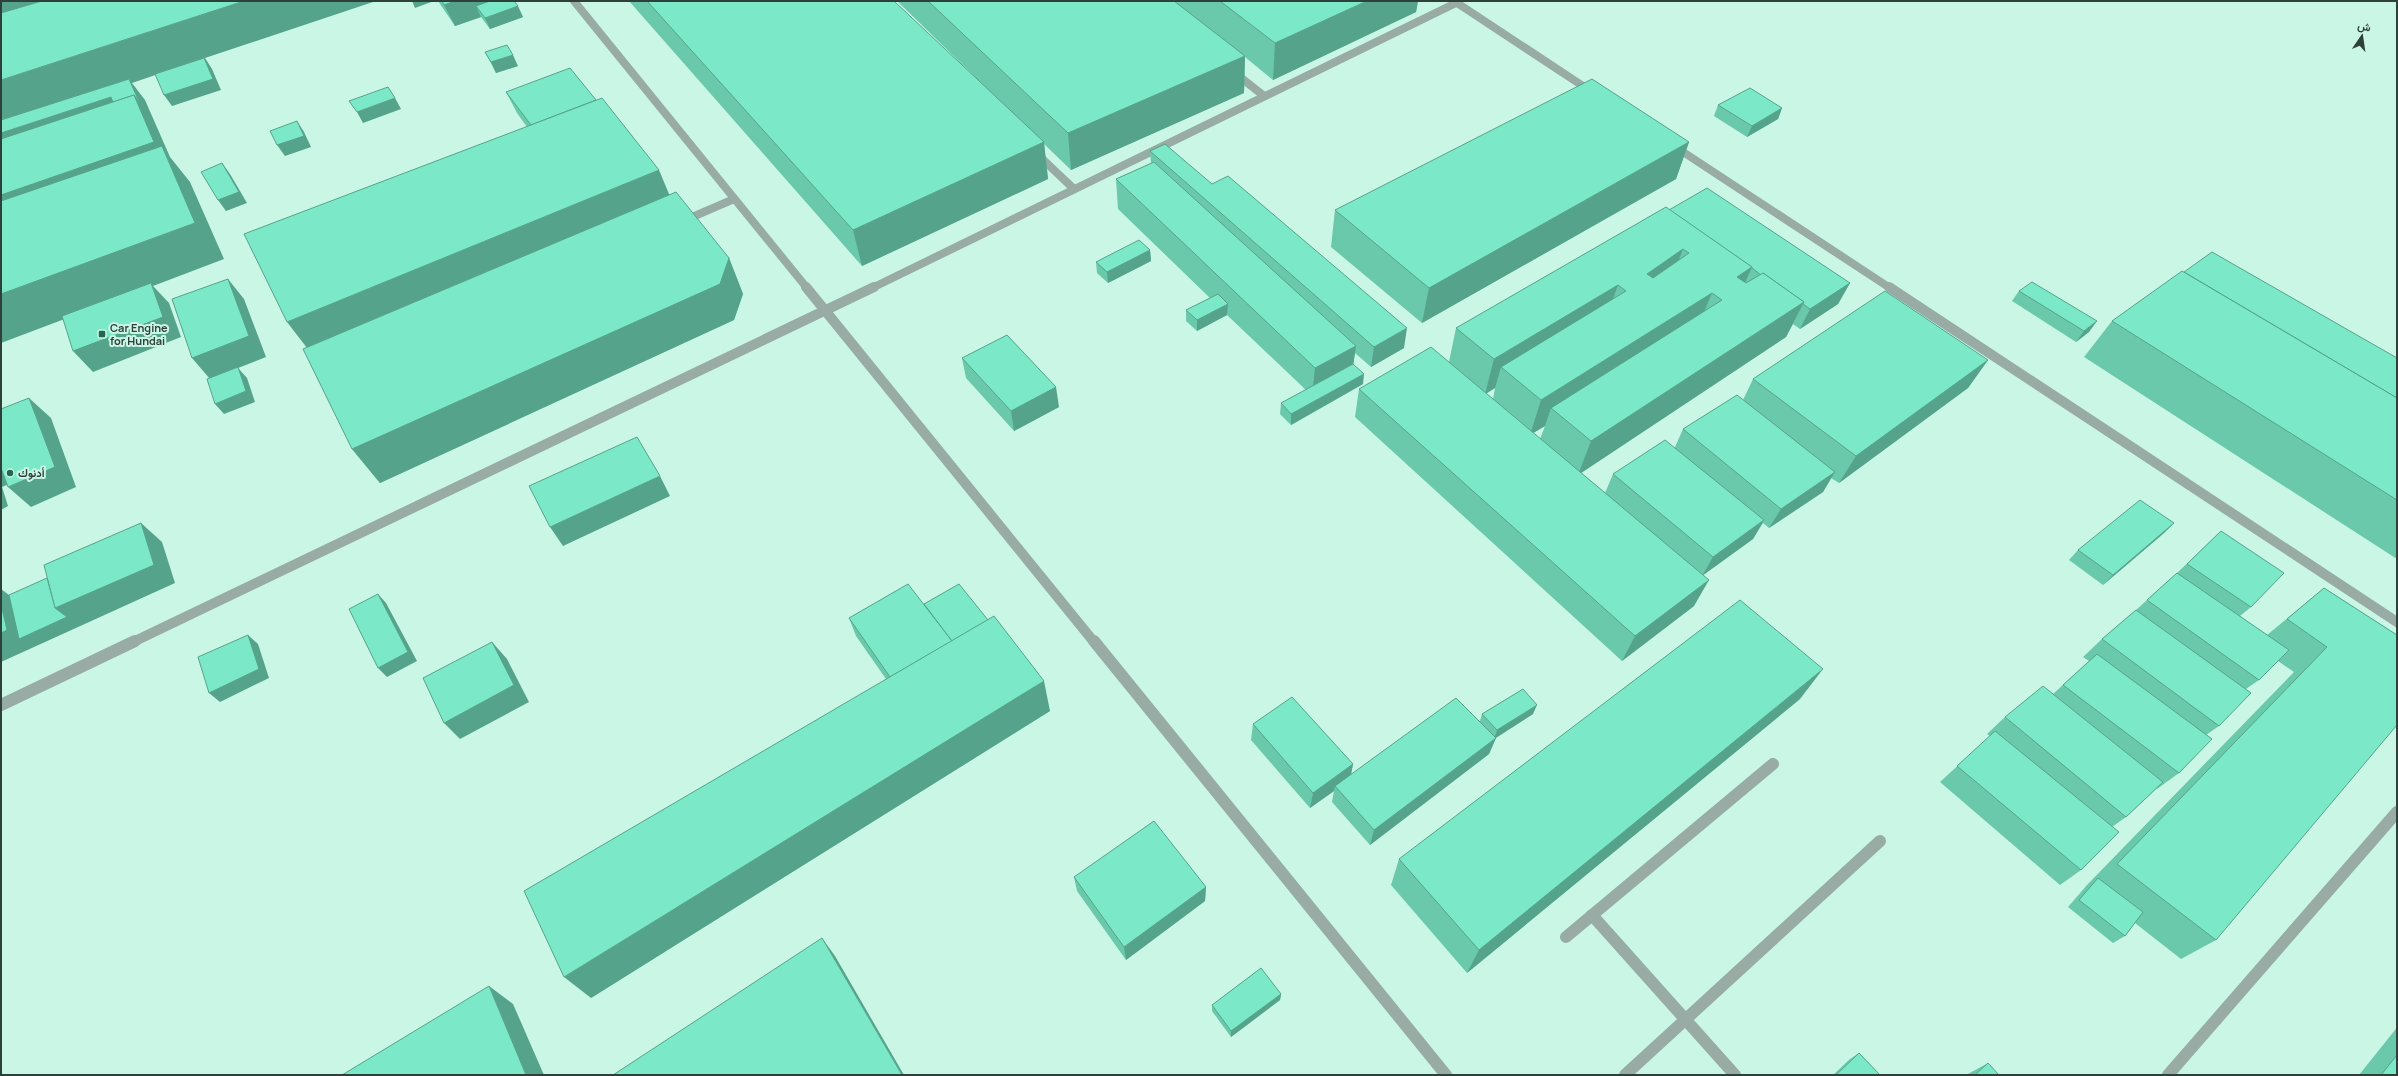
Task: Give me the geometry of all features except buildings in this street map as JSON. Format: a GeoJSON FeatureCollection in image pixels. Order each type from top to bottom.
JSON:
{"type":"FeatureCollection","features":[{"type":"Feature","properties":{"kind":"street"},"geometry":{"type":"LineString","coordinates":[[574,1],[1446,1075]]}},
{"type":"Feature","properties":{"kind":"street"},"geometry":{"type":"LineString","coordinates":[[1,705],[826,311],[1455,2],[1603,99]]}},
{"type":"Feature","properties":{"kind":"street"},"geometry":{"type":"LineString","coordinates":[[1228,68],[1264,96]]}},
{"type":"Feature","properties":{"kind":"street"},"geometry":{"type":"LineString","coordinates":[[1663,139],[2397,622]]}},
{"type":"Feature","properties":{"kind":"street"},"geometry":{"type":"LineString","coordinates":[[1029,146],[1074,189]]}},
{"type":"Feature","properties":{"kind":"street"},"geometry":{"type":"LineString","coordinates":[[676,224],[734,198]]}},
{"type":"Feature","properties":{"kind":"street"},"geometry":{"type":"LineString","coordinates":[[1566,937],[1773,764]]}},
{"type":"Feature","properties":{"kind":"street"},"geometry":{"type":"LineString","coordinates":[[2168,1075],[2397,812]]}},
{"type":"Feature","properties":{"kind":"street"},"geometry":{"type":"LineString","coordinates":[[1626,1075],[1880,841]]}},
{"type":"Feature","properties":{"kind":"street"},"geometry":{"type":"LineString","coordinates":[[1592,915],[1735,1075]]}},
{"type":"Feature","properties":{"kind":"place","name":"Car Engine for Hundai"},"geometry":{"type":"Point","coordinates":[102,334]}},
{"type":"Feature","properties":{"kind":"place","name":"أدنوك"},"geometry":{"type":"Point","coordinates":[10,473]}}]}
